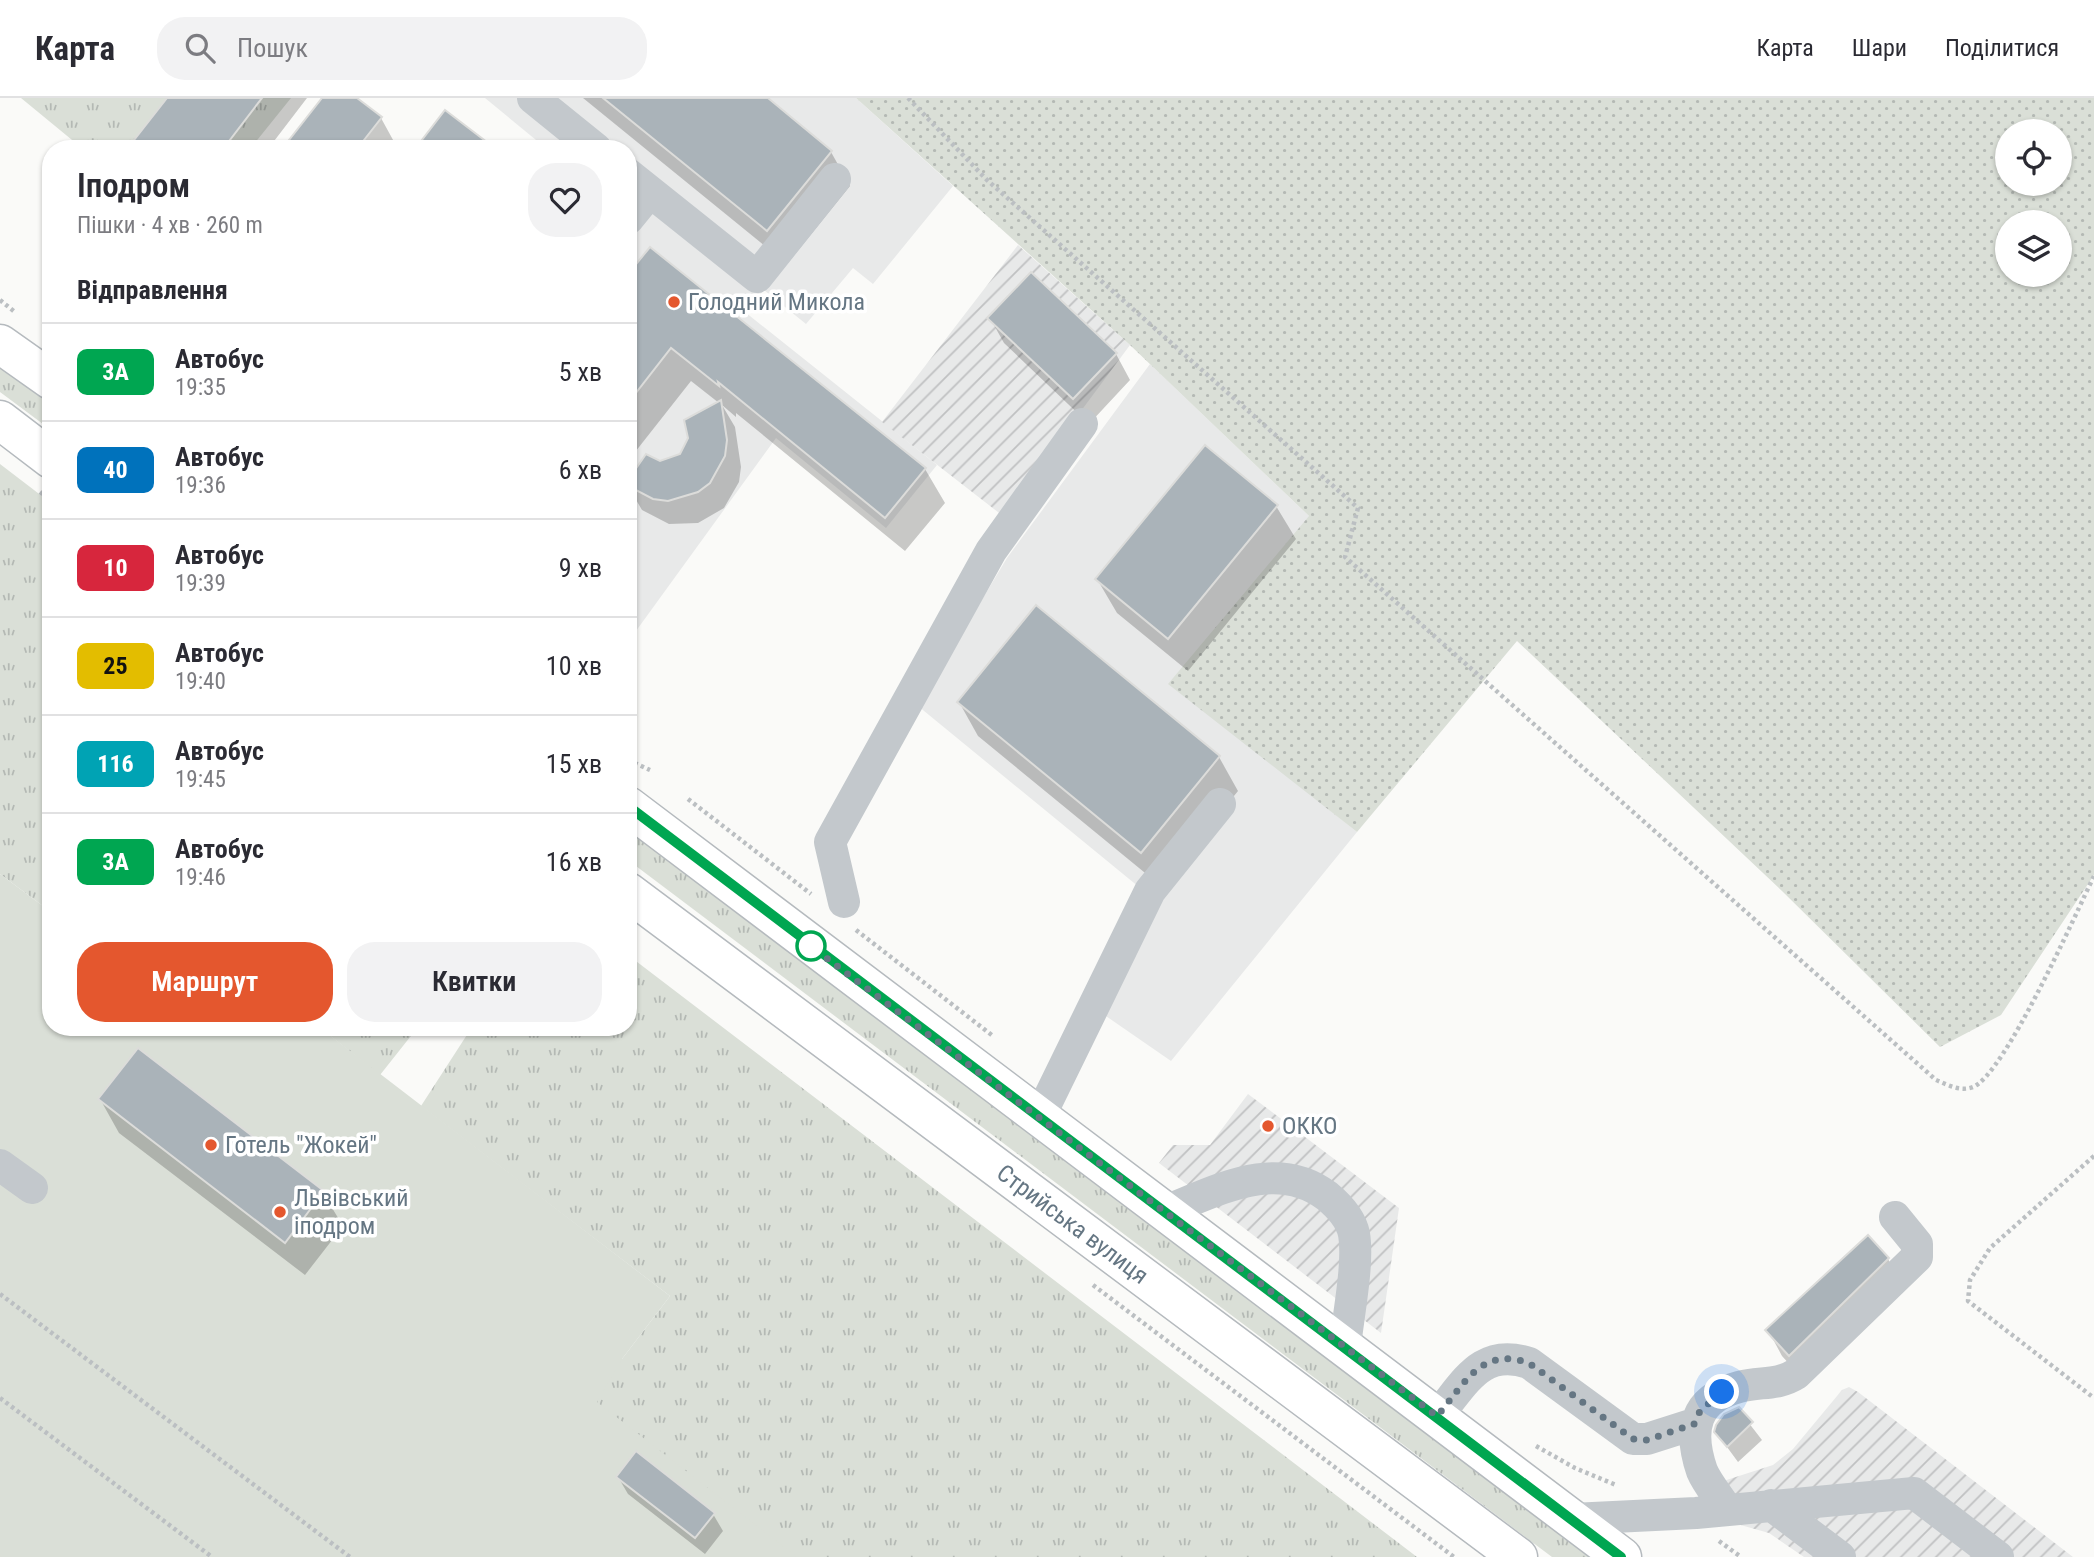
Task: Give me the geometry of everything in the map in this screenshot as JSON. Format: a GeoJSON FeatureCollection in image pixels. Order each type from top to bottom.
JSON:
{"type":"FeatureCollection","features":[{"type":"Feature","properties":{"kind":"main road"},"geometry":{"type":"LineString","coordinates":[[0,344],[42,374]]}},
{"type":"Feature","properties":{"kind":"main road"},"geometry":{"type":"LineString","coordinates":[[0,420],[42,452]]}},
{"type":"Feature","properties":{"kind":"main road"},"geometry":{"type":"LineString","coordinates":[[637,813],[1622,1557]]}},
{"type":"Feature","properties":{"kind":"main road","name":"Стрийська вулиця"},"geometry":{"type":"LineString","coordinates":[[637,899],[1518,1557]]}},
{"type":"Feature","properties":{"kind":"lane"},"geometry":{"type":"LineString","coordinates":[[533,98],[585,140]]}},
{"type":"Feature","properties":{"kind":"lane"},"geometry":{"type":"LineString","coordinates":[[639,183],[757,277],[835,179]]}},
{"type":"Feature","properties":{"kind":"lane"},"geometry":{"type":"LineString","coordinates":[[844,902],[831,842],[990,551],[1082,424]]}},
{"type":"Feature","properties":{"kind":"lane"},"geometry":{"type":"LineString","coordinates":[[637,800],[639,776]]}},
{"type":"Feature","properties":{"kind":"lane"},"geometry":{"type":"LineString","coordinates":[[1040,1116],[1150,891],[1220,804]]}},
{"type":"Feature","properties":{"kind":"lane"},"geometry":{"type":"LineString","coordinates":[[0,1165],[32,1188]]}},
{"type":"Feature","properties":{"kind":"lane"},"geometry":{"type":"LineString","coordinates":[[1165,1211],[1246,1180],[1273,1177],[1298,1181],[1319,1190],[1335,1203],[1354,1231],[1345,1346]]}},
{"type":"Feature","properties":{"kind":"lane"},"geometry":{"type":"LineString","coordinates":[[1725,1507],[1702,1471],[1694,1424],[1700,1411],[1722,1392],[1742,1386],[1784,1381],[1796,1374],[1917,1257],[1917,1244],[1895,1217]]}},
{"type":"Feature","properties":{"kind":"lane"},"geometry":{"type":"LineString","coordinates":[[1437,1416],[1480,1366],[1493,1359],[1511,1357],[1529,1363],[1633,1439],[1647,1440],[1694,1424]]}},
{"type":"Feature","properties":{"kind":"lane"},"geometry":{"type":"LineString","coordinates":[[1572,1519],[1696,1513],[1725,1507],[1914,1493],[1998,1557]]}},
{"type":"Feature","properties":{"kind":"lane"},"geometry":{"type":"LineString","coordinates":[[1771,1505],[1840,1557]]}},
{"type":"Feature","properties":{"kind":"path"},"geometry":{"type":"LineString","coordinates":[[908,98],[987,180],[1358,508],[1345,557],[1936,1080],[1961,1089],[1973,1087],[2000,1057],[2094,876]]}},
{"type":"Feature","properties":{"kind":"path"},"geometry":{"type":"LineString","coordinates":[[2094,1156],[1990,1248],[1970,1280],[1968,1301],[2094,1398]]}},
{"type":"Feature","properties":{"kind":"path"},"geometry":{"type":"LineString","coordinates":[[1086,1280],[1454,1557]]}},
{"type":"Feature","properties":{"kind":"path"},"geometry":{"type":"LineString","coordinates":[[0,1294],[350,1557]]}},
{"type":"Feature","properties":{"kind":"path"},"geometry":{"type":"LineString","coordinates":[[0,1398],[212,1557]]}},
{"type":"Feature","properties":{"kind":"shaded area"},"geometry":{"type":"Polygon","coordinates":[[[485,98],[856,98],[953,186],[873,284],[853,268],[806,324],[764,290],[745,312],[937,465],[886,528],[776,438],[637,630],[637,232],[641,227],[637,224],[637,140],[536,140],[485,98]]]}},
{"type":"Feature","properties":{"kind":"shaded area"},"geometry":{"type":"Polygon","coordinates":[[[1018,245],[1130,345],[1003,516],[882,422],[1018,245]]]}},
{"type":"Feature","properties":{"kind":"shaded area"},"geometry":{"type":"Polygon","coordinates":[[[1150,364],[1309,516],[1270,762],[1357,832],[1171,1061],[1103,1014],[1156,901],[918,706],[1007,558],[1150,364]]]}},
{"type":"Feature","properties":{"kind":"shaded area"},"geometry":{"type":"Polygon","coordinates":[[[1248,1094],[1399,1208],[1381,1333],[1159,1163],[1173,1145],[1210,1145],[1248,1094]]]}},
{"type":"Feature","properties":{"kind":"shaded area"},"geometry":{"type":"Polygon","coordinates":[[[1849,1387],[2073,1557],[1804,1557],[1769,1533],[1737,1524],[1711,1485],[1773,1465],[1793,1449],[1842,1390],[1849,1387]]]}},
{"type":"Feature","properties":{"kind":"green space"},"geometry":{"type":"Polygon","coordinates":[[[21,98],[291,98],[257,140],[72,140],[21,98]]]}},
{"type":"Feature","properties":{"kind":"green space"},"geometry":{"type":"Polygon","coordinates":[[[856,98],[2094,98],[2094,875],[2001,1015],[1940,1047],[1782,891],[1517,641],[1357,832],[1168,684],[1309,516],[1130,345],[856,98]]]}},
{"type":"Feature","properties":{"kind":"green space"},"geometry":{"type":"Polygon","coordinates":[[[0,366],[42,396],[42,423],[0,392],[0,366]]]}},
{"type":"Feature","properties":{"kind":"green space"},"geometry":{"type":"Polygon","coordinates":[[[0,464],[42,496],[42,905],[0,874],[0,464]]]}},
{"type":"Feature","properties":{"kind":"green space"},"geometry":{"type":"Polygon","coordinates":[[[637,836],[1590,1557],[1552,1557],[637,867],[637,836]]]}},
{"type":"Feature","properties":{"kind":"green space","name":"Львівський іподром"},"geometry":{"type":"Polygon","coordinates":[[[0,874],[42,905],[42,1036],[331,1036],[670,1296],[622,1359],[597,1402],[797,1557],[0,1557],[0,874]]]}},
{"type":"Feature","properties":{"kind":"green space"},"geometry":{"type":"Polygon","coordinates":[[[637,962],[1417,1557],[489,1557],[357,1217],[622,1359],[670,1296],[421,1106],[466,1036],[637,1036],[637,962]]]}},
{"type":"Feature","properties":{"kind":"green space"},"geometry":{"type":"Polygon","coordinates":[[[330,1036],[411,1036],[380,1075],[330,1036]]]}},
{"type":"Feature","properties":{"kind":"building"},"geometry":{"type":"Polygon","coordinates":[[[167,98],[262,98],[230,140],[134,140],[167,98]]]}},
{"type":"Feature","properties":{"kind":"building"},"geometry":{"type":"Polygon","coordinates":[[[322,98],[357,98],[382,117],[364,140],[289,140],[322,98]]]}},
{"type":"Feature","properties":{"kind":"building"},"geometry":{"type":"Polygon","coordinates":[[[603,98],[768,98],[832,151],[767,231],[603,98]]]}},
{"type":"Feature","properties":{"kind":"building"},"geometry":{"type":"Polygon","coordinates":[[[445,110],[484,140],[422,140],[445,110]]]}},
{"type":"Feature","properties":{"kind":"building"},"geometry":{"type":"Polygon","coordinates":[[[650,247],[926,468],[885,518],[718,382],[719,386],[671,348],[637,391],[637,263],[650,247]]]}},
{"type":"Feature","properties":{"kind":"building"},"geometry":{"type":"Polygon","coordinates":[[[1031,272],[1117,353],[1073,399],[987,318],[1031,272]]]}},
{"type":"Feature","properties":{"kind":"building"},"geometry":{"type":"Polygon","coordinates":[[[721,400],[727,440],[725,456],[710,483],[698,492],[668,501],[653,499],[637,491],[637,467],[646,454],[660,461],[680,454],[688,438],[684,420],[721,400]]]}},
{"type":"Feature","properties":{"kind":"building"},"geometry":{"type":"Polygon","coordinates":[[[1205,445],[1278,505],[1168,639],[1095,579],[1205,445]]]}},
{"type":"Feature","properties":{"kind":"building"},"geometry":{"type":"Polygon","coordinates":[[[1036,605],[1220,756],[1141,853],[957,702],[1036,605]]]}},
{"type":"Feature","properties":{"kind":"building","name":"Готель \"Жокей\""},"geometry":{"type":"Polygon","coordinates":[[[138,1048],[324,1191],[285,1243],[98,1099],[138,1048]]]}},
{"type":"Feature","properties":{"kind":"building"},"geometry":{"type":"Polygon","coordinates":[[[1868,1235],[1889,1258],[1789,1356],[1765,1330],[1868,1235]]]}},
{"type":"Feature","properties":{"kind":"building"},"geometry":{"type":"Polygon","coordinates":[[[1739,1407],[1753,1422],[1727,1447],[1714,1432],[1716,1425],[1724,1414],[1739,1407]]]}},
{"type":"Feature","properties":{"kind":"building"},"geometry":{"type":"Polygon","coordinates":[[[636,1451],[715,1513],[695,1538],[616,1477],[636,1451]]]}},
{"type":"Feature","properties":{"kind":"bus line","name":"3А"},"geometry":{"type":"LineString","coordinates":[[637,813],[1621,1557]]}},
{"type":"Feature","properties":{"kind":"place","name":"Голодний Микола"},"geometry":{"type":"Point","coordinates":[674,302]}},
{"type":"Feature","properties":{"kind":"place","name":"ОККО"},"geometry":{"type":"Point","coordinates":[1268,1126]}},
{"type":"Feature","properties":{"kind":"place","name":"Готель \"Жокей\""},"geometry":{"type":"Point","coordinates":[211,1145]}},
{"type":"Feature","properties":{"kind":"place","name":"Львівський іподром"},"geometry":{"type":"Point","coordinates":[280,1212]}},
{"type":"Feature","properties":{"kind":"route"},"geometry":{"type":"LineString","coordinates":[[811,946],[809,945],[1437,1416],[1480,1366],[1493,1359],[1511,1357],[1529,1363],[1633,1439],[1647,1440],[1694,1424],[1700,1411],[1722,1392]]}}]}
